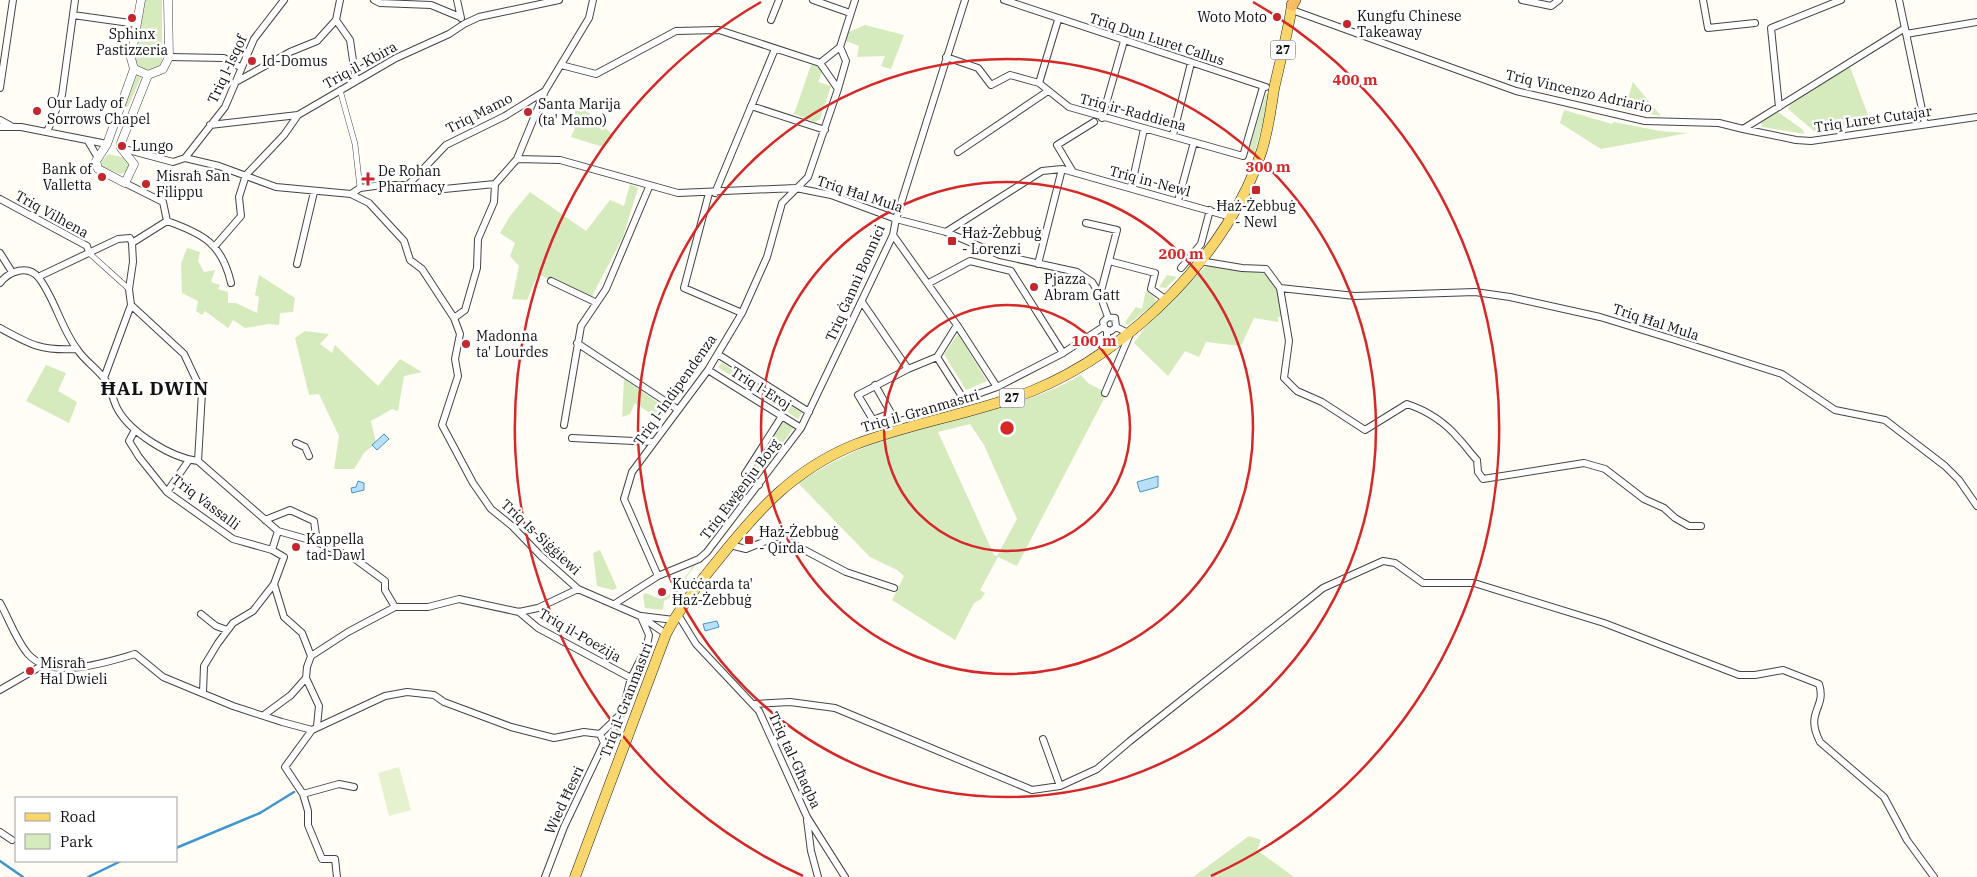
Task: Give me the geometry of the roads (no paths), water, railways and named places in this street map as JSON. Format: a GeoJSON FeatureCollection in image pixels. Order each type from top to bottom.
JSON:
{"type":"FeatureCollection","features":[{"type":"Feature","properties":{"kind":"main road","name":"Triq il-Granmastri"},"geometry":{"type":"LineString","coordinates":[[575,877],[666,634],[675,616],[754,514],[792,481],[834,454],[909,427],[1013,398],[1057,379],[1107,351],[1130,334],[1200,261],[1231,216],[1262,150],[1271,116],[1274,90],[1293,3]]}},
{"type":"Feature","properties":{"kind":"street"},"geometry":{"type":"LineString","coordinates":[[0,88],[13,0]]}},
{"type":"Feature","properties":{"kind":"street"},"geometry":{"type":"LineString","coordinates":[[47,132],[62,95],[75,0]]}},
{"type":"Feature","properties":{"kind":"street"},"geometry":{"type":"LineString","coordinates":[[141,0],[131,58],[134,69],[107,144],[96,164],[98,169],[163,202],[167,221]]}},
{"type":"Feature","properties":{"kind":"street"},"geometry":{"type":"LineString","coordinates":[[134,164],[121,148],[121,143],[148,76],[163,69],[168,57],[168,0]]}},
{"type":"Feature","properties":{"kind":"street","name":"Triq l-Isqof"},"geometry":{"type":"LineString","coordinates":[[210,125],[225,107],[240,67],[254,39],[284,0]]}},
{"type":"Feature","properties":{"kind":"street"},"geometry":{"type":"LineString","coordinates":[[234,83],[290,52],[317,41],[336,20],[340,0]]}},
{"type":"Feature","properties":{"kind":"street"},"geometry":{"type":"LineString","coordinates":[[374,0],[380,3],[431,5],[462,20]]}},
{"type":"Feature","properties":{"kind":"street"},"geometry":{"type":"LineString","coordinates":[[457,0],[462,20]]}},
{"type":"Feature","properties":{"kind":"street","name":"Triq il-Kbira"},"geometry":{"type":"LineString","coordinates":[[210,125],[298,116],[396,58],[449,34],[462,20],[559,0]]}},
{"type":"Feature","properties":{"kind":"street","name":"Triq Mamo"},"geometry":{"type":"LineString","coordinates":[[495,184],[517,159],[545,91],[570,46],[589,18],[593,0]]}},
{"type":"Feature","properties":{"kind":"street"},"geometry":{"type":"LineString","coordinates":[[771,20],[779,0]]}},
{"type":"Feature","properties":{"kind":"street"},"geometry":{"type":"LineString","coordinates":[[813,0],[850,13]]}},
{"type":"Feature","properties":{"kind":"street"},"geometry":{"type":"LineString","coordinates":[[820,63],[840,47],[855,0]]}},
{"type":"Feature","properties":{"kind":"street","name":"Triq Ġanni Bonnici"},"geometry":{"type":"LineString","coordinates":[[801,428],[893,235],[896,219],[965,0]]}},
{"type":"Feature","properties":{"kind":"street","name":"Triq Dun Luret Callus"},"geometry":{"type":"LineString","coordinates":[[1004,0],[1058,20],[1274,90]]}},
{"type":"Feature","properties":{"kind":"street"},"geometry":{"type":"LineString","coordinates":[[1522,0],[1551,6],[1559,0]]}},
{"type":"Feature","properties":{"kind":"street"},"geometry":{"type":"LineString","coordinates":[[1703,0],[1708,28],[1755,22]]}},
{"type":"Feature","properties":{"kind":"street"},"geometry":{"type":"LineString","coordinates":[[1779,107],[1771,28],[1841,0]]}},
{"type":"Feature","properties":{"kind":"street"},"geometry":{"type":"LineString","coordinates":[[1899,0],[1925,124]]}},
{"type":"Feature","properties":{"kind":"street","name":"Triq Vincenzo Adriario"},"geometry":{"type":"LineString","coordinates":[[1293,3],[1516,92],[1645,121],[1719,123],[1743,129]]}},
{"type":"Feature","properties":{"kind":"street"},"geometry":{"type":"LineString","coordinates":[[73,16],[137,24]]}},
{"type":"Feature","properties":{"kind":"street"},"geometry":{"type":"LineString","coordinates":[[336,20],[350,40],[356,81]]}},
{"type":"Feature","properties":{"kind":"street"},"geometry":{"type":"LineString","coordinates":[[1038,83],[1058,20]]}},
{"type":"Feature","properties":{"kind":"street"},"geometry":{"type":"LineString","coordinates":[[1743,129],[1905,31],[1977,22]]}},
{"type":"Feature","properties":{"kind":"street"},"geometry":{"type":"LineString","coordinates":[[561,65],[596,74],[676,31],[718,30],[820,63],[838,89]]}},
{"type":"Feature","properties":{"kind":"street"},"geometry":{"type":"LineString","coordinates":[[1102,118],[1124,41]]}},
{"type":"Feature","properties":{"kind":"street","name":"Triq l-Indipendenza"},"geometry":{"type":"LineString","coordinates":[[658,576],[624,499],[632,472],[677,409],[708,370],[742,313],[767,257],[782,204],[808,177],[846,62],[840,47]]}},
{"type":"Feature","properties":{"kind":"street"},"geometry":{"type":"LineString","coordinates":[[742,313],[684,288],[712,193],[775,49]]}},
{"type":"Feature","properties":{"kind":"street"},"geometry":{"type":"LineString","coordinates":[[168,57],[224,58],[240,67]]}},
{"type":"Feature","properties":{"kind":"street","name":"Triq ir-Raddiena"},"geometry":{"type":"LineString","coordinates":[[946,58],[978,68],[991,85],[1010,75],[1038,83],[1069,107],[1102,118],[1174,135],[1243,156],[1263,87]]}},
{"type":"Feature","properties":{"kind":"street"},"geometry":{"type":"LineString","coordinates":[[1174,135],[1190,63]]}},
{"type":"Feature","properties":{"kind":"street"},"geometry":{"type":"LineString","coordinates":[[134,69],[148,76]]}},
{"type":"Feature","properties":{"kind":"street"},"geometry":{"type":"LineString","coordinates":[[340,90],[355,144],[360,188]]}},
{"type":"Feature","properties":{"kind":"street","name":"Triq Mamo"},"geometry":{"type":"LineString","coordinates":[[408,185],[446,144],[505,116],[545,91]]}},
{"type":"Feature","properties":{"kind":"street"},"geometry":{"type":"LineString","coordinates":[[958,152],[1048,91]]}},
{"type":"Feature","properties":{"kind":"street"},"geometry":{"type":"LineString","coordinates":[[751,106],[825,130]]}},
{"type":"Feature","properties":{"kind":"street"},"geometry":{"type":"LineString","coordinates":[[215,246],[241,216],[239,197],[246,175],[284,135],[298,116]]}},
{"type":"Feature","properties":{"kind":"street","name":"Triq Luret Cutajar"},"geometry":{"type":"LineString","coordinates":[[1743,129],[1789,139],[1811,141],[1977,117]]}},
{"type":"Feature","properties":{"kind":"street"},"geometry":{"type":"LineString","coordinates":[[0,120],[12,127]]}},
{"type":"Feature","properties":{"kind":"street"},"geometry":{"type":"LineString","coordinates":[[1073,172],[1057,145],[1094,122]]}},
{"type":"Feature","properties":{"kind":"street"},"geometry":{"type":"LineString","coordinates":[[185,158],[210,125]]}},
{"type":"Feature","properties":{"kind":"street"},"geometry":{"type":"LineString","coordinates":[[0,127],[47,132],[107,144]]}},
{"type":"Feature","properties":{"kind":"street"},"geometry":{"type":"LineString","coordinates":[[1131,188],[1144,129]]}},
{"type":"Feature","properties":{"kind":"street"},"geometry":{"type":"LineString","coordinates":[[88,141],[94,148],[98,158]]}},
{"type":"Feature","properties":{"kind":"street"},"geometry":{"type":"LineString","coordinates":[[1178,201],[1194,142]]}},
{"type":"Feature","properties":{"kind":"street"},"geometry":{"type":"LineString","coordinates":[[121,148],[173,162],[185,158],[246,175],[276,187],[314,192],[351,194],[360,188],[382,185],[408,185],[434,190],[495,184],[494,202],[478,240],[477,268],[465,310],[454,318]]}},
{"type":"Feature","properties":{"kind":"street"},"geometry":{"type":"LineString","coordinates":[[125,183],[136,160],[148,156]]}},
{"type":"Feature","properties":{"kind":"street","name":"Triq Ħal Mula"},"geometry":{"type":"LineString","coordinates":[[517,159],[560,160],[633,180],[650,187],[678,193],[796,188],[831,195],[896,219],[946,232],[1000,255],[1076,272],[1092,282],[1100,295],[1108,317]]}},
{"type":"Feature","properties":{"kind":"street"},"geometry":{"type":"LineString","coordinates":[[1038,264],[1062,170]]}},
{"type":"Feature","properties":{"kind":"street","name":"Triq in-Newl"},"geometry":{"type":"LineString","coordinates":[[946,232],[1042,171],[1062,170],[1073,172],[1231,216]]}},
{"type":"Feature","properties":{"kind":"street"},"geometry":{"type":"LineString","coordinates":[[564,425],[581,326],[595,302],[606,289],[650,187]]}},
{"type":"Feature","properties":{"kind":"street"},"geometry":{"type":"LineString","coordinates":[[297,264],[314,192]]}},
{"type":"Feature","properties":{"kind":"street","name":"Triq Is-Siġġiewi"},"geometry":{"type":"LineString","coordinates":[[351,194],[369,203],[404,241],[410,260],[422,270],[454,318],[460,334],[455,359],[458,376],[442,425],[473,483],[491,509],[578,589],[616,603],[640,616],[666,634]]}},
{"type":"Feature","properties":{"kind":"street","name":"Triq Vilhena"},"geometry":{"type":"LineString","coordinates":[[0,199],[87,246],[89,253]]}},
{"type":"Feature","properties":{"kind":"street"},"geometry":{"type":"LineString","coordinates":[[1181,268],[1201,244],[1210,210]]}},
{"type":"Feature","properties":{"kind":"street"},"geometry":{"type":"LineString","coordinates":[[167,221],[187,228],[215,246],[226,261],[231,283]]}},
{"type":"Feature","properties":{"kind":"street"},"geometry":{"type":"LineString","coordinates":[[132,243],[167,221]]}},
{"type":"Feature","properties":{"kind":"street"},"geometry":{"type":"LineString","coordinates":[[1086,223],[1117,230],[1100,295]]}},
{"type":"Feature","properties":{"kind":"street"},"geometry":{"type":"LineString","coordinates":[[893,235],[958,325],[997,387]]}},
{"type":"Feature","properties":{"kind":"street"},"geometry":{"type":"LineString","coordinates":[[38,277],[118,238],[130,238],[133,262],[130,289],[131,305],[104,378]]}},
{"type":"Feature","properties":{"kind":"street"},"geometry":{"type":"LineString","coordinates":[[0,253],[12,272]]}},
{"type":"Feature","properties":{"kind":"street"},"geometry":{"type":"LineString","coordinates":[[89,253],[130,289]]}},
{"type":"Feature","properties":{"kind":"street"},"geometry":{"type":"LineString","coordinates":[[929,283],[970,261],[1011,271],[1063,353]]}},
{"type":"Feature","properties":{"kind":"street"},"geometry":{"type":"LineString","coordinates":[[1109,261],[1155,273],[1151,289],[1165,298]]}},
{"type":"Feature","properties":{"kind":"street"},"geometry":{"type":"LineString","coordinates":[[1200,261],[1242,268],[1266,269],[1280,288],[1289,341],[1284,378],[1297,391],[1322,402],[1365,430],[1407,404],[1428,411],[1459,439],[1468,452],[1477,460],[1478,472],[1483,479],[1584,462],[1606,469],[1644,499],[1664,508],[1675,518],[1689,526],[1700,526]]}},
{"type":"Feature","properties":{"kind":"street"},"geometry":{"type":"LineString","coordinates":[[0,283],[12,272],[22,270],[38,277],[77,349],[104,378],[117,409],[135,430],[161,448],[189,460],[198,461],[278,531],[317,542],[355,559],[385,581],[385,590],[395,607]]}},
{"type":"Feature","properties":{"kind":"street"},"geometry":{"type":"LineString","coordinates":[[551,282],[595,302]]}},
{"type":"Feature","properties":{"kind":"street","name":"Triq Ħal Mula"},"geometry":{"type":"LineString","coordinates":[[1280,288],[1355,296],[1475,292],[1510,297],[1600,317],[1782,374],[1835,410],[1885,420],[1946,466],[1959,480],[1977,506]]}},
{"type":"Feature","properties":{"kind":"street"},"geometry":{"type":"LineString","coordinates":[[862,302],[908,369]]}},
{"type":"Feature","properties":{"kind":"street"},"geometry":{"type":"LineString","coordinates":[[131,305],[184,354],[202,392],[198,461]]}},
{"type":"Feature","properties":{"kind":"street"},"geometry":{"type":"LineString","coordinates":[[1107,351],[1103,322],[1108,317],[1115,318],[1116,327]]}},
{"type":"Feature","properties":{"kind":"street"},"geometry":{"type":"LineString","coordinates":[[875,386],[891,413],[873,420],[858,395],[875,386],[883,383],[908,369],[938,357],[958,325]]}},
{"type":"Feature","properties":{"kind":"street"},"geometry":{"type":"LineString","coordinates":[[1105,392],[1130,334],[1116,327]]}},
{"type":"Feature","properties":{"kind":"street"},"geometry":{"type":"LineString","coordinates":[[928,412],[997,387],[1105,329],[1114,330],[1116,327]]}},
{"type":"Feature","properties":{"kind":"street"},"geometry":{"type":"LineString","coordinates":[[0,328],[39,348],[77,349]]}},
{"type":"Feature","properties":{"kind":"street"},"geometry":{"type":"LineString","coordinates":[[577,343],[677,409]]}},
{"type":"Feature","properties":{"kind":"street","name":"Triq l-Eroj"},"geometry":{"type":"LineString","coordinates":[[718,355],[809,412]]}},
{"type":"Feature","properties":{"kind":"street"},"geometry":{"type":"LineString","coordinates":[[938,357],[963,398]]}},
{"type":"Feature","properties":{"kind":"street","name":"Triq l-Eroj"},"geometry":{"type":"LineString","coordinates":[[708,370],[801,428]]}},
{"type":"Feature","properties":{"kind":"street"},"geometry":{"type":"LineString","coordinates":[[759,485],[745,474],[782,416]]}},
{"type":"Feature","properties":{"kind":"street","name":"Triq Ewġenju Borg"},"geometry":{"type":"LineString","coordinates":[[616,603],[658,576],[698,559],[707,552],[801,428]]}},
{"type":"Feature","properties":{"kind":"street","name":"Triq Vassalli"},"geometry":{"type":"LineString","coordinates":[[135,430],[129,441],[139,457],[168,492],[233,539],[272,550]]}},
{"type":"Feature","properties":{"kind":"street"},"geometry":{"type":"LineString","coordinates":[[572,438],[654,442]]}},
{"type":"Feature","properties":{"kind":"street"},"geometry":{"type":"LineString","coordinates":[[296,443],[305,447],[309,456]]}},
{"type":"Feature","properties":{"kind":"street"},"geometry":{"type":"LineString","coordinates":[[168,492],[189,460]]}},
{"type":"Feature","properties":{"kind":"street"},"geometry":{"type":"LineString","coordinates":[[265,520],[290,510],[314,521],[317,542]]}},
{"type":"Feature","properties":{"kind":"street"},"geometry":{"type":"LineString","coordinates":[[203,694],[204,666],[227,630],[233,623],[252,611],[274,584],[284,557],[272,550],[278,531]]}},
{"type":"Feature","properties":{"kind":"street"},"geometry":{"type":"LineString","coordinates":[[730,545],[746,549],[778,536],[846,572],[894,588]]}},
{"type":"Feature","properties":{"kind":"street"},"geometry":{"type":"LineString","coordinates":[[753,704],[790,702],[835,708],[1032,790],[1060,786],[1097,769],[1130,740],[1323,588],[1376,562],[1389,562],[1400,566],[1423,583],[1474,583],[1604,623],[1739,675],[1755,675],[1783,670],[1819,684],[1822,695],[1813,719],[1813,729],[1820,742],[1884,797],[1907,840],[1934,877]]}},
{"type":"Feature","properties":{"kind":"street"},"geometry":{"type":"LineString","coordinates":[[274,584],[284,617],[302,633],[311,656]]}},
{"type":"Feature","properties":{"kind":"street"},"geometry":{"type":"LineString","coordinates":[[337,877],[335,860],[322,859],[308,825],[308,811],[303,794],[285,767],[315,728],[319,706],[306,678],[311,656],[348,632],[395,607],[428,607],[459,600],[519,612],[538,608],[578,589]]}},
{"type":"Feature","properties":{"kind":"street"},"geometry":{"type":"LineString","coordinates":[[0,603],[28,655],[43,665],[72,668],[98,665],[135,654],[163,677],[203,694],[282,722],[315,728],[385,696],[406,692],[434,695],[444,702],[511,727],[554,738],[584,732],[600,734],[622,713],[631,678],[647,646],[649,635],[640,616]]}},
{"type":"Feature","properties":{"kind":"street","name":"Triq il-Poeżija"},"geometry":{"type":"LineString","coordinates":[[519,612],[538,628],[631,678]]}},
{"type":"Feature","properties":{"kind":"street"},"geometry":{"type":"LineString","coordinates":[[201,614],[216,626],[227,630]]}},
{"type":"Feature","properties":{"kind":"street","name":"Triq Is-Siġġiewi"},"geometry":{"type":"LineString","coordinates":[[640,616],[675,616]]}},
{"type":"Feature","properties":{"kind":"street","name":"Triq tal-Għaqba"},"geometry":{"type":"LineString","coordinates":[[675,616],[696,644],[759,712],[807,816],[845,877]]}},
{"type":"Feature","properties":{"kind":"street"},"geometry":{"type":"LineString","coordinates":[[0,690],[43,665]]}},
{"type":"Feature","properties":{"kind":"street"},"geometry":{"type":"LineString","coordinates":[[264,715],[291,695],[306,678]]}},
{"type":"Feature","properties":{"kind":"street","name":"Wied Ħesri"},"geometry":{"type":"LineString","coordinates":[[545,877],[564,827],[604,743],[600,734]]}},
{"type":"Feature","properties":{"kind":"street"},"geometry":{"type":"LineString","coordinates":[[1043,739],[1060,786]]}},
{"type":"Feature","properties":{"kind":"street"},"geometry":{"type":"LineString","coordinates":[[303,794],[340,784],[354,787]]}},
{"type":"Feature","properties":{"kind":"street"},"geometry":{"type":"LineString","coordinates":[[807,816],[811,851],[818,877]]}},
{"type":"Feature","properties":{"kind":"street"},"geometry":{"type":"LineString","coordinates":[[0,832],[12,840]]}},
{"type":"Feature","properties":{"kind":"water"},"geometry":{"type":"Polygon","coordinates":[[[384,434],[389,439],[377,450],[372,445],[384,434]]]}},
{"type":"Feature","properties":{"kind":"water"},"geometry":{"type":"Polygon","coordinates":[[[1158,476],[1158,487],[1140,492],[1137,482],[1158,476]]]}},
{"type":"Feature","properties":{"kind":"water"},"geometry":{"type":"Polygon","coordinates":[[[358,481],[364,483],[364,490],[352,493],[351,488],[356,487],[358,481]]]}},
{"type":"Feature","properties":{"kind":"water"},"geometry":{"type":"Polygon","coordinates":[[[717,621],[719,627],[705,631],[703,624],[717,621]]]}},
{"type":"Feature","properties":{"kind":"waterway"},"geometry":{"type":"LineString","coordinates":[[178,847],[260,813],[294,792]]}},
{"type":"Feature","properties":{"kind":"waterway"},"geometry":{"type":"LineString","coordinates":[[0,861],[23,877]]}},
{"type":"Feature","properties":{"kind":"waterway"},"geometry":{"type":"LineString","coordinates":[[88,877],[119,862]]}},
{"type":"Feature","properties":{"kind":"place","name":"Woto Moto"},"geometry":{"type":"Point","coordinates":[1277,17]}},
{"type":"Feature","properties":{"kind":"place","name":"Sphinx Pastizzeria"},"geometry":{"type":"Point","coordinates":[132,18]}},
{"type":"Feature","properties":{"kind":"place","name":"Kungfu Chinese Takeaway"},"geometry":{"type":"Point","coordinates":[1347,24]}},
{"type":"Feature","properties":{"kind":"place","name":"Id-Domus"},"geometry":{"type":"Point","coordinates":[252,61]}},
{"type":"Feature","properties":{"kind":"place","name":"Our Lady of Sorrows Chapel"},"geometry":{"type":"Point","coordinates":[37,111]}},
{"type":"Feature","properties":{"kind":"place","name":"Santa Marija (ta' Mamo)"},"geometry":{"type":"Point","coordinates":[528,112]}},
{"type":"Feature","properties":{"kind":"place","name":"Lungo"},"geometry":{"type":"Point","coordinates":[122,146]}},
{"type":"Feature","properties":{"kind":"place","name":"Bank of Valletta"},"geometry":{"type":"Point","coordinates":[102,177]}},
{"type":"Feature","properties":{"kind":"place","name":"De Rohan Pharmacy"},"geometry":{"type":"Point","coordinates":[368,179]}},
{"type":"Feature","properties":{"kind":"place","name":"Misraħ San Filippu"},"geometry":{"type":"Point","coordinates":[146,184]}},
{"type":"Feature","properties":{"kind":"place","name":"Ħaż-Żebbuġ - Newl"},"geometry":{"type":"Point","coordinates":[1256,190]}},
{"type":"Feature","properties":{"kind":"place","name":"Ħaż-Żebbuġ - Lorenzi"},"geometry":{"type":"Point","coordinates":[952,241]}},
{"type":"Feature","properties":{"kind":"place","name":"Pjazza Abram Gatt"},"geometry":{"type":"Point","coordinates":[1034,287]}},
{"type":"Feature","properties":{"kind":"place","name":"Madonna ta' Lourdes"},"geometry":{"type":"Point","coordinates":[466,344]}},
{"type":"Feature","properties":{"kind":"place","name":"Ħaż-Żebbuġ - Qirda"},"geometry":{"type":"Point","coordinates":[749,540]}},
{"type":"Feature","properties":{"kind":"place","name":"Kappella tad-Dawl"},"geometry":{"type":"Point","coordinates":[296,547]}},
{"type":"Feature","properties":{"kind":"place","name":"Kuċċarda ta' Ħaż-Żebbuġ"},"geometry":{"type":"Point","coordinates":[662,592]}},
{"type":"Feature","properties":{"kind":"place","name":"Misraħ Ħal Dwieli"},"geometry":{"type":"Point","coordinates":[30,671]}},
{"type":"Feature","properties":{"kind":"district","name":"ĦAL DWIN"},"geometry":{"type":"Point","coordinates":[155,388]}}]}
